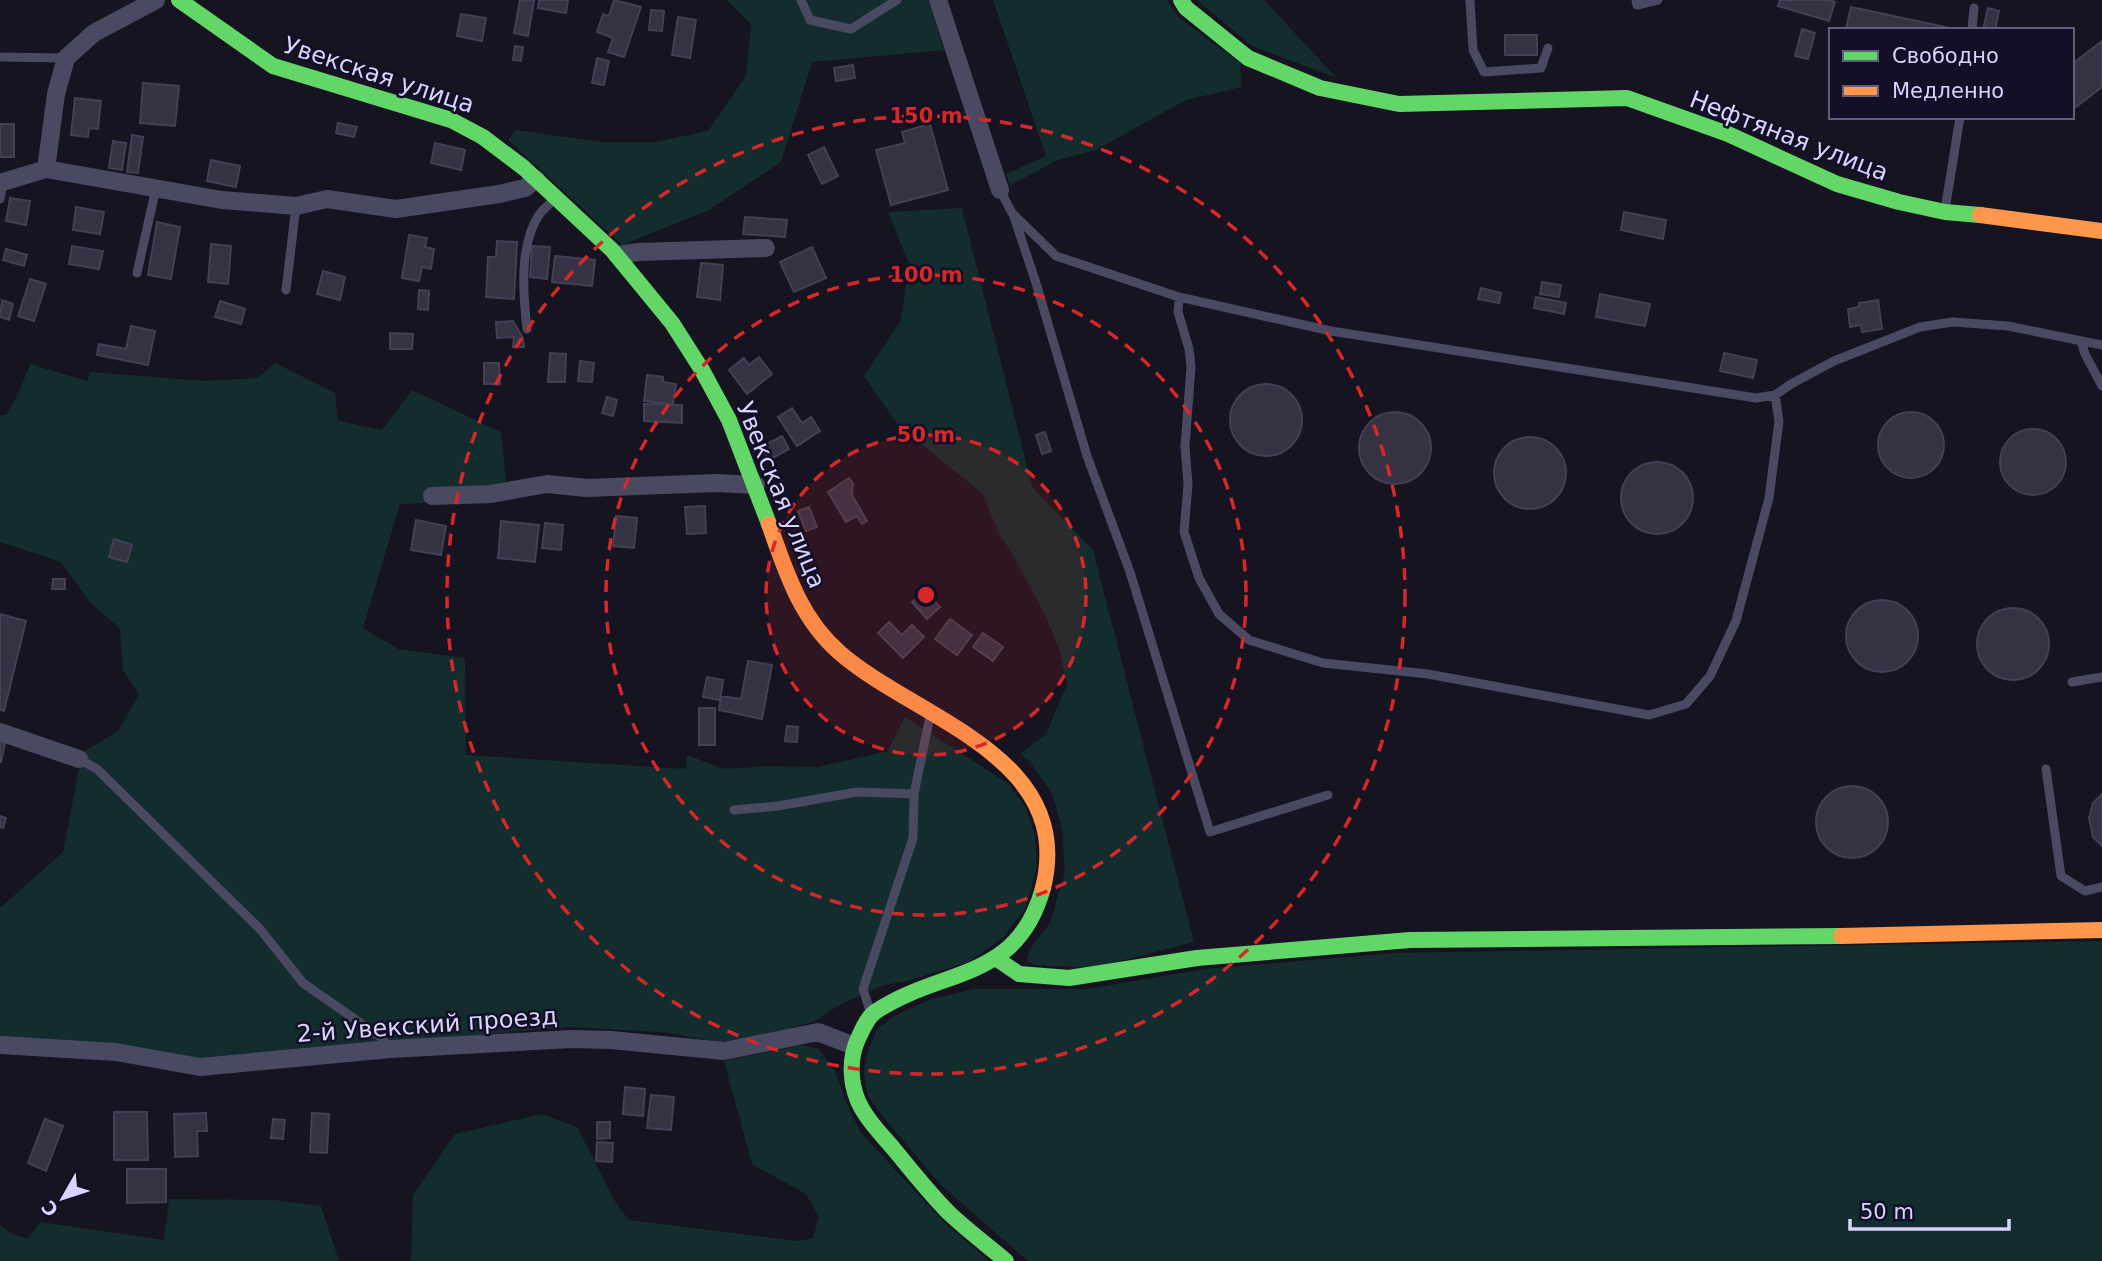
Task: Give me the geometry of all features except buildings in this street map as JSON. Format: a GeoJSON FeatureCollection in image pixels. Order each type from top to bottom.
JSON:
{"type":"FeatureCollection","features":[{"type":"Feature","properties":{"kind":"street"},"geometry":{"type":"LineString","coordinates":[[46,169],[56,94],[66,58],[94,33],[156,0]]}},
{"type":"Feature","properties":{"kind":"street","name":"Увекская улица"},"geometry":{"type":"LineString","coordinates":[[179,0],[273,66],[451,121],[478,132],[508,153],[556,197],[617,255],[673,322],[703,369],[731,425],[756,485],[795,598],[817,630],[844,656],[878,681],[989,750],[1015,772],[1035,800],[1046,832],[1049,869],[1035,915],[1014,945],[997,959],[970,973],[920,990],[871,1015]]}},
{"type":"Feature","properties":{"kind":"street"},"geometry":{"type":"LineString","coordinates":[[938,0],[1000,190]]}},
{"type":"Feature","properties":{"kind":"street","name":"Нефтяная улица"},"geometry":{"type":"LineString","coordinates":[[1181,0],[1186,8],[1248,58],[1320,88],[1399,104],[1627,98],[1728,134],[1836,184],[1899,202],[1945,212],[2009,217],[2102,231]]}},
{"type":"Feature","properties":{"kind":"street"},"geometry":{"type":"LineString","coordinates":[[1,188],[46,169],[222,201],[296,205],[327,199],[396,209],[512,191],[525,188],[536,179]]}},
{"type":"Feature","properties":{"kind":"street"},"geometry":{"type":"LineString","coordinates":[[617,255],[766,248]]}},
{"type":"Feature","properties":{"kind":"street"},"geometry":{"type":"LineString","coordinates":[[432,496],[491,494],[547,484],[587,488],[716,483],[756,485]]}},
{"type":"Feature","properties":{"kind":"street"},"geometry":{"type":"LineString","coordinates":[[0,732],[79,759]]}},
{"type":"Feature","properties":{"kind":"street"},"geometry":{"type":"LineString","coordinates":[[997,959],[1018,974],[1069,978],[1197,958],[1409,940],[1772,937],[2102,930]]}},
{"type":"Feature","properties":{"kind":"street"},"geometry":{"type":"LineString","coordinates":[[871,1015],[854,1046],[852,1070],[856,1098],[873,1124],[946,1210],[1006,1261]]}},
{"type":"Feature","properties":{"kind":"street","name":"2-й Увекский проезд"},"geometry":{"type":"LineString","coordinates":[[0,1045],[116,1052],[200,1067],[390,1049],[584,1040],[611,1040],[724,1051],[818,1032],[854,1046]]}},
{"type":"Feature","properties":{"kind":"lane"},"geometry":{"type":"LineString","coordinates":[[801,0],[810,20],[851,29],[897,0]]}},
{"type":"Feature","properties":{"kind":"lane"},"geometry":{"type":"LineString","coordinates":[[1469,0],[1473,50],[1484,72],[1541,68],[1548,48]]}},
{"type":"Feature","properties":{"kind":"lane"},"geometry":{"type":"LineString","coordinates":[[1636,0],[1637,5],[1657,0]]}},
{"type":"Feature","properties":{"kind":"lane"},"geometry":{"type":"LineString","coordinates":[[1972,28],[1974,8]]}},
{"type":"Feature","properties":{"kind":"lane"},"geometry":{"type":"LineString","coordinates":[[0,57],[66,58]]}},
{"type":"Feature","properties":{"kind":"lane"},"geometry":{"type":"LineString","coordinates":[[1945,212],[1960,119]]}},
{"type":"Feature","properties":{"kind":"lane"},"geometry":{"type":"LineString","coordinates":[[137,273],[156,188]]}},
{"type":"Feature","properties":{"kind":"lane"},"geometry":{"type":"LineString","coordinates":[[1000,190],[1012,213],[1036,283],[1087,456],[1130,572],[1210,831],[1328,795]]}},
{"type":"Feature","properties":{"kind":"lane"},"geometry":{"type":"LineString","coordinates":[[527,329],[522,287],[530,236],[540,214],[556,197]]}},
{"type":"Feature","properties":{"kind":"lane"},"geometry":{"type":"LineString","coordinates":[[286,290],[296,205]]}},
{"type":"Feature","properties":{"kind":"lane"},"geometry":{"type":"LineString","coordinates":[[1012,213],[1056,256],[1179,297],[1331,331],[1756,398],[1775,395],[1834,361],[1920,327],[1953,322],[2008,326],[2102,345]]}},
{"type":"Feature","properties":{"kind":"lane"},"geometry":{"type":"LineString","coordinates":[[1179,297],[1178,312],[1189,349],[1191,368],[1185,446],[1188,485],[1184,532],[1199,579],[1219,614],[1249,640],[1323,663],[1428,674],[1649,715],[1686,704],[1710,676],[1736,621],[1769,498],[1779,421],[1775,395]]}},
{"type":"Feature","properties":{"kind":"lane"},"geometry":{"type":"LineString","coordinates":[[2081,341],[2102,386]]}},
{"type":"Feature","properties":{"kind":"lane"},"geometry":{"type":"LineString","coordinates":[[2072,682],[2102,677]]}},
{"type":"Feature","properties":{"kind":"lane"},"geometry":{"type":"LineString","coordinates":[[871,1015],[863,989],[913,838],[914,794],[931,712]]}},
{"type":"Feature","properties":{"kind":"lane"},"geometry":{"type":"LineString","coordinates":[[79,759],[97,769],[260,929],[303,983],[382,1038],[390,1049]]}},
{"type":"Feature","properties":{"kind":"lane"},"geometry":{"type":"LineString","coordinates":[[2046,769],[2061,876],[2085,891],[2102,887]]}},
{"type":"Feature","properties":{"kind":"lane"},"geometry":{"type":"LineString","coordinates":[[734,810],[778,806],[857,792],[914,794]]}},
{"type":"Feature","properties":{"kind":"green space"},"geometry":{"type":"Polygon","coordinates":[[[727,0],[928,0],[944,50],[812,62],[781,162],[707,211],[622,245],[508,140],[516,130],[601,142],[655,142],[708,131],[746,76],[751,24],[727,0]]]}},
{"type":"Feature","properties":{"kind":"green space"},"geometry":{"type":"Polygon","coordinates":[[[993,0],[1167,0],[1179,18],[1240,63],[1242,87],[1186,100],[1096,150],[1058,160],[1010,185],[1006,174],[1046,156],[993,0]]]}},
{"type":"Feature","properties":{"kind":"green space"},"geometry":{"type":"Polygon","coordinates":[[[1197,0],[1264,0],[1337,78],[1252,46],[1197,0]]]}},
{"type":"Feature","properties":{"kind":"green space"},"geometry":{"type":"Polygon","coordinates":[[[962,208],[1032,487],[1093,550],[1194,942],[1093,968],[1035,965],[1027,961],[1029,950],[1050,923],[1065,872],[1062,829],[1052,793],[1030,762],[1020,754],[1046,734],[1067,685],[1059,649],[1045,615],[999,534],[983,494],[898,425],[864,376],[901,320],[909,264],[888,212],[962,208]]]}},
{"type":"Feature","properties":{"kind":"green space"},"geometry":{"type":"Polygon","coordinates":[[[275,363],[335,393],[338,421],[382,430],[412,390],[501,432],[506,479],[498,500],[400,504],[363,628],[398,649],[465,658],[466,755],[686,769],[687,755],[724,769],[818,767],[888,751],[905,717],[1009,784],[1026,808],[1035,836],[1037,867],[1025,909],[1003,938],[968,962],[908,981],[884,985],[841,1004],[815,1021],[764,1036],[718,1042],[662,1032],[570,1027],[199,1059],[0,1038],[0,908],[63,852],[82,753],[118,731],[139,694],[123,670],[120,629],[89,601],[61,562],[0,542],[0,415],[6,415],[18,395],[30,364],[87,381],[91,372],[205,381],[257,378],[275,363]]]}},
{"type":"Feature","properties":{"kind":"green space"},"geometry":{"type":"Polygon","coordinates":[[[2102,941],[2102,1261],[1028,1261],[941,1185],[868,1096],[864,1072],[868,1050],[877,1030],[894,1016],[929,1000],[973,989],[1088,989],[1205,969],[1395,953],[2102,941]]]}},
{"type":"Feature","properties":{"kind":"green space"},"geometry":{"type":"Polygon","coordinates":[[[802,1045],[819,1049],[835,1071],[861,1133],[944,1222],[989,1261],[411,1261],[413,1195],[455,1134],[542,1114],[577,1127],[616,1203],[629,1220],[798,1241],[813,1238],[819,1217],[806,1194],[752,1164],[724,1061],[802,1045]]]}},
{"type":"Feature","properties":{"kind":"green space"},"geometry":{"type":"Polygon","coordinates":[[[169,1199],[274,1200],[321,1206],[339,1261],[0,1261],[0,1225],[12,1234],[28,1239],[40,1222],[164,1240],[169,1199]]]}},
{"type":"Feature","properties":{"kind":"traffic: fast"},"geometry":{"type":"LineString","coordinates":[[179,0],[273,66],[451,120],[483,137],[524,168],[612,250],[672,323],[729,420],[769,524]]}},
{"type":"Feature","properties":{"kind":"traffic: fast"},"geometry":{"type":"LineString","coordinates":[[1181,0],[1186,8],[1248,58],[1320,88],[1399,104],[1627,98],[1728,134],[1837,184],[1945,212],[1980,215]]}},
{"type":"Feature","properties":{"kind":"traffic: fast"},"geometry":{"type":"LineString","coordinates":[[1006,1261],[949,1213],[874,1126],[855,1094],[852,1062],[858,1039],[875,1012],[900,998],[974,969],[996,957],[1015,941],[1031,919],[1043,888]]}},
{"type":"Feature","properties":{"kind":"traffic: fast"},"geometry":{"type":"LineString","coordinates":[[997,959],[1019,974],[1069,978],[1197,958],[1410,940],[1841,936]]}},
{"type":"Feature","properties":{"kind":"traffic: slow"},"geometry":{"type":"LineString","coordinates":[[1980,215],[2102,231]]}},
{"type":"Feature","properties":{"kind":"traffic: slow"},"geometry":{"type":"LineString","coordinates":[[769,524],[796,593],[814,625],[826,639],[872,677],[982,746],[1013,773],[1036,805],[1047,843],[1043,888]]}},
{"type":"Feature","properties":{"kind":"traffic: slow"},"geometry":{"type":"LineString","coordinates":[[1841,936],[2102,930]]}}]}
